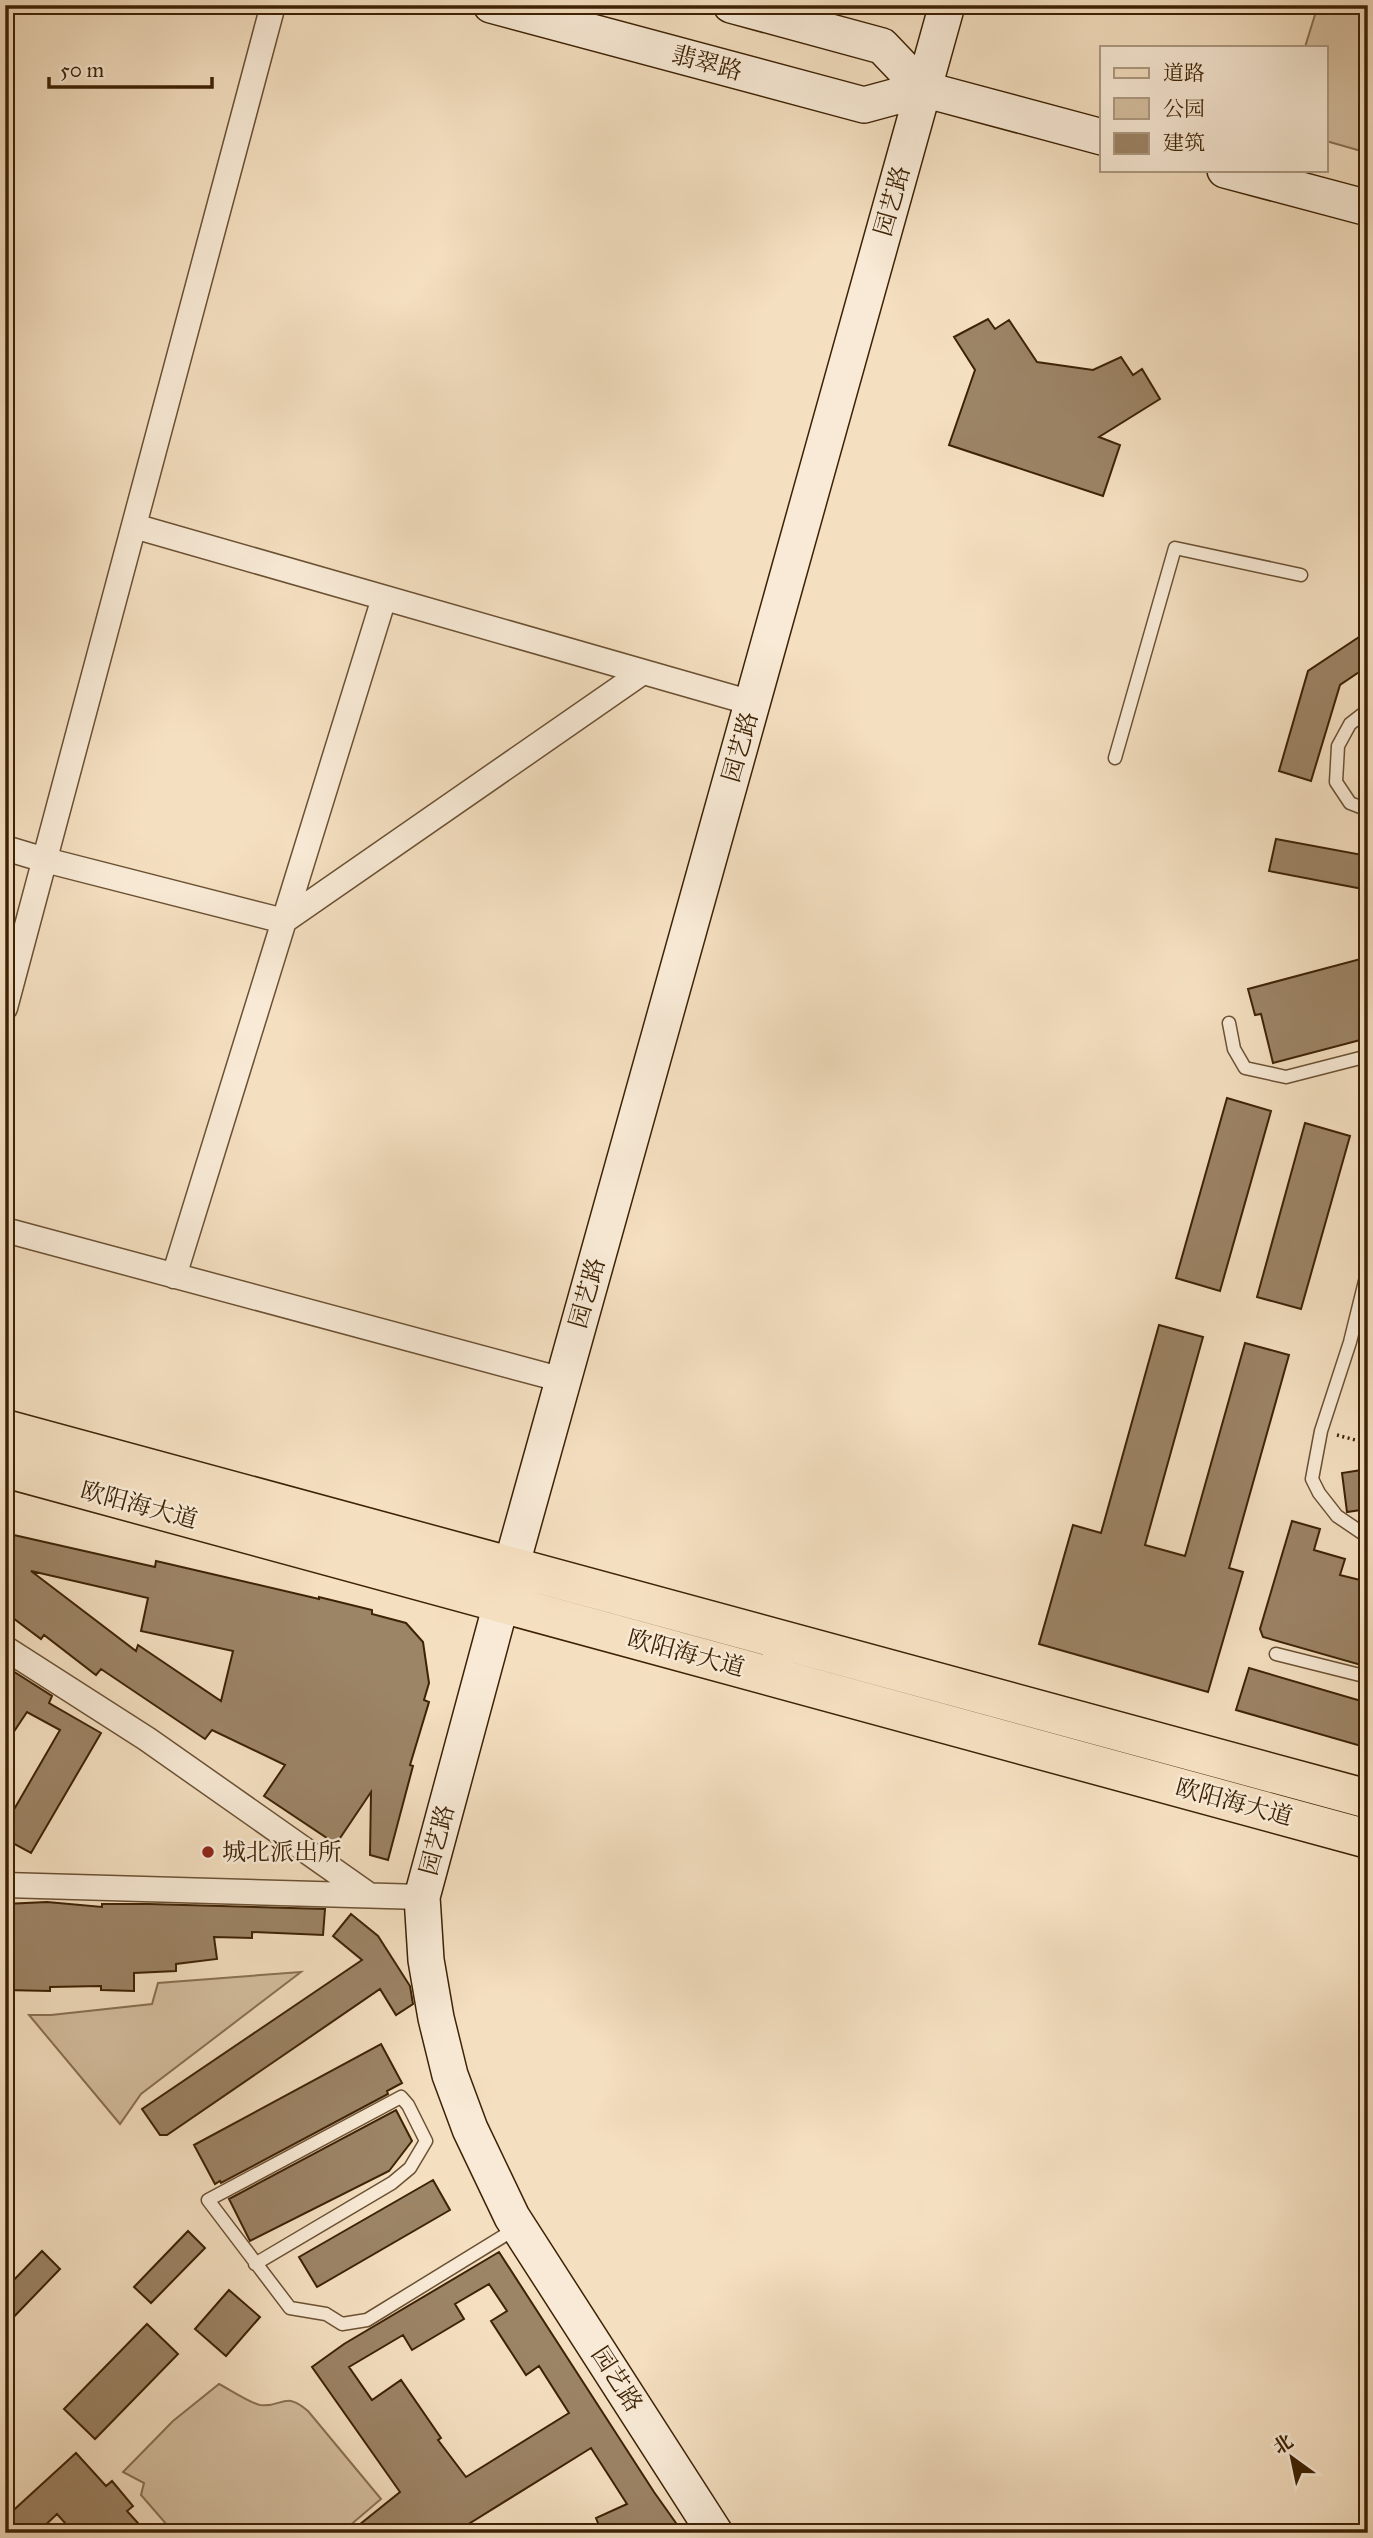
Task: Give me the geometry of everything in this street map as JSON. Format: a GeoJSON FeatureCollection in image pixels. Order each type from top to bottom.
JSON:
{"type":"FeatureCollection","features":[{"type":"Feature","properties":{"kind":"main road","name":"欧阳海大道"},"geometry":{"type":"LineString","coordinates":[[5,1429],[1368,1799]]}},
{"type":"Feature","properties":{"kind":"main road","name":"欧阳海大道"},"geometry":{"type":"LineString","coordinates":[[5,1468],[1368,1839]]}},
{"type":"Feature","properties":{"kind":"street"},"geometry":{"type":"LineString","coordinates":[[5,1008],[273,5]]}},
{"type":"Feature","properties":{"kind":"street","name":"翡翠路"},"geometry":{"type":"LineString","coordinates":[[491,5],[864,105],[923,89],[1100,135]]}},
{"type":"Feature","properties":{"kind":"street"},"geometry":{"type":"LineString","coordinates":[[731,5],[882,46],[923,89]]}},
{"type":"Feature","properties":{"kind":"street","name":"园艺路"},"geometry":{"type":"LineString","coordinates":[[715,2533],[518,2227],[470,2129],[450,2075],[436,2018],[426,1960],[422,1897],[511,1567],[947,5]]}},
{"type":"Feature","properties":{"kind":"street"},"geometry":{"type":"LineString","coordinates":[[1233,172],[1368,208]]}},
{"type":"Feature","properties":{"kind":"street"},"geometry":{"type":"LineString","coordinates":[[134,526],[752,703]]}},
{"type":"Feature","properties":{"kind":"street"},"geometry":{"type":"LineString","coordinates":[[174,1276],[384,598]]}},
{"type":"Feature","properties":{"kind":"street"},"geometry":{"type":"LineString","coordinates":[[5,848],[284,921],[643,672]]}},
{"type":"Feature","properties":{"kind":"street"},"geometry":{"type":"LineString","coordinates":[[5,1230],[563,1380]]}},
{"type":"Feature","properties":{"kind":"street"},"geometry":{"type":"LineString","coordinates":[[5,1648],[147,1739],[369,1895]]}},
{"type":"Feature","properties":{"kind":"street"},"geometry":{"type":"LineString","coordinates":[[5,1885],[422,1897]]}},
{"type":"Feature","properties":{"kind":"lane"},"geometry":{"type":"LineString","coordinates":[[1115,758],[1175,548],[1301,575]]}},
{"type":"Feature","properties":{"kind":"lane"},"geometry":{"type":"LineString","coordinates":[[1368,710],[1350,724],[1338,746],[1336,782],[1350,803],[1368,810]]}},
{"type":"Feature","properties":{"kind":"lane"},"geometry":{"type":"LineString","coordinates":[[1229,1023],[1234,1049],[1245,1068],[1286,1077],[1368,1056]]}},
{"type":"Feature","properties":{"kind":"lane"},"geometry":{"type":"LineString","coordinates":[[1367,1277],[1350,1342],[1321,1431],[1312,1479],[1337,1516],[1368,1537]]}},
{"type":"Feature","properties":{"kind":"lane"},"geometry":{"type":"LineString","coordinates":[[1276,1654],[1368,1677]]}},
{"type":"Feature","properties":{"kind":"lane"},"geometry":{"type":"LineString","coordinates":[[255,2264],[392,2183],[410,2168],[426,2141],[408,2105],[401,2097],[208,2200],[255,2264],[290,2308],[326,2314],[342,2324],[368,2320],[518,2227]]}},
{"type":"Feature","properties":{"kind":"path"},"geometry":{"type":"LineString","coordinates":[[1321,1431],[1359,1441],[1368,1440]]}},
{"type":"Feature","properties":{"kind":"green space"},"geometry":{"type":"Polygon","coordinates":[[[1318,5],[1368,5],[1368,153],[1328,142],[1328,46],[1305,46],[1318,5]]]}},
{"type":"Feature","properties":{"kind":"green space"},"geometry":{"type":"Polygon","coordinates":[[[301,1972],[141,2094],[120,2124],[29,2015],[152,2004],[158,1983],[301,1972]]]}},
{"type":"Feature","properties":{"kind":"green space"},"geometry":{"type":"Polygon","coordinates":[[[219,2384],[260,2405],[288,2401],[300,2405],[308,2411],[381,2499],[341,2533],[174,2533],[141,2495],[144,2483],[123,2472],[173,2421],[219,2384]]]}},
{"type":"Feature","properties":{"kind":"building"},"geometry":{"type":"Polygon","coordinates":[[[988,319],[995,329],[1009,320],[1037,362],[1093,370],[1121,357],[1133,375],[1142,369],[1160,399],[1099,437],[1120,445],[1103,496],[949,445],[975,370],[954,337],[988,319]]]}},
{"type":"Feature","properties":{"kind":"building"},"geometry":{"type":"Polygon","coordinates":[[[1368,631],[1368,666],[1340,685],[1311,781],[1279,771],[1308,671],[1368,631]]]}},
{"type":"Feature","properties":{"kind":"building"},"geometry":{"type":"Polygon","coordinates":[[[1276,839],[1368,856],[1368,890],[1269,871],[1276,839]]]}},
{"type":"Feature","properties":{"kind":"building"},"geometry":{"type":"Polygon","coordinates":[[[1368,957],[1368,1038],[1273,1063],[1261,1014],[1255,1015],[1248,989],[1368,957]]]}},
{"type":"Feature","properties":{"kind":"building"},"geometry":{"type":"Polygon","coordinates":[[[1227,1098],[1271,1111],[1220,1291],[1176,1278],[1227,1098]]]}},
{"type":"Feature","properties":{"kind":"building"},"geometry":{"type":"Polygon","coordinates":[[[1305,1123],[1350,1136],[1301,1309],[1257,1297],[1305,1123]]]}},
{"type":"Feature","properties":{"kind":"building"},"geometry":{"type":"Polygon","coordinates":[[[1159,1325],[1203,1337],[1145,1545],[1185,1556],[1245,1343],[1289,1355],[1229,1568],[1243,1572],[1208,1692],[1039,1644],[1073,1525],[1101,1533],[1159,1325]]]}},
{"type":"Feature","properties":{"kind":"building"},"geometry":{"type":"Polygon","coordinates":[[[1368,1469],[1368,1509],[1347,1512],[1342,1473],[1368,1469]]]}},
{"type":"Feature","properties":{"kind":"building"},"geometry":{"type":"Polygon","coordinates":[[[1292,1521],[1320,1529],[1314,1550],[1345,1559],[1340,1575],[1368,1582],[1368,1667],[1263,1637],[1260,1629],[1292,1521]]]}},
{"type":"Feature","properties":{"kind":"building"},"geometry":{"type":"Polygon","coordinates":[[[5,1533],[155,1567],[156,1561],[319,1597],[372,1610],[372,1614],[406,1623],[423,1642],[429,1683],[424,1700],[429,1702],[410,1765],[413,1766],[388,1860],[370,1855],[371,1792],[336,1844],[264,1796],[285,1765],[212,1730],[205,1739],[101,1669],[96,1675],[44,1635],[41,1639],[5,1612],[5,1533]],[[31,1571],[136,1651],[138,1645],[221,1701],[233,1651],[141,1631],[148,1598],[31,1571]]]}},
{"type":"Feature","properties":{"kind":"building"},"geometry":{"type":"Polygon","coordinates":[[[5,1666],[52,1696],[49,1703],[101,1733],[31,1853],[5,1839],[5,1825],[60,1730],[27,1712],[5,1745],[5,1666]]]}},
{"type":"Feature","properties":{"kind":"building"},"geometry":{"type":"Polygon","coordinates":[[[1249,1668],[1368,1703],[1368,1748],[1236,1710],[1249,1668]]]}},
{"type":"Feature","properties":{"kind":"building"},"geometry":{"type":"Polygon","coordinates":[[[47,1902],[102,1907],[102,1904],[148,1904],[325,1909],[323,1935],[252,1932],[252,1938],[214,1937],[217,1959],[176,1964],[176,1971],[134,1973],[134,1991],[101,1990],[101,1986],[50,1987],[50,1991],[5,1990],[5,1904],[47,1902]]]}},
{"type":"Feature","properties":{"kind":"building"},"geometry":{"type":"Polygon","coordinates":[[[351,1914],[378,1936],[410,1986],[413,2004],[396,2015],[380,1989],[167,2135],[160,2135],[142,2109],[362,1960],[333,1936],[351,1914]]]}},
{"type":"Feature","properties":{"kind":"building"},"geometry":{"type":"Polygon","coordinates":[[[381,2044],[402,2083],[387,2091],[388,2094],[215,2184],[194,2145],[381,2044]]]}},
{"type":"Feature","properties":{"kind":"building"},"geometry":{"type":"Polygon","coordinates":[[[396,2110],[412,2141],[389,2171],[250,2241],[229,2199],[396,2110]]]}},
{"type":"Feature","properties":{"kind":"building"},"geometry":{"type":"Polygon","coordinates":[[[433,2180],[450,2210],[317,2287],[299,2257],[433,2180]]]}},
{"type":"Feature","properties":{"kind":"building"},"geometry":{"type":"Polygon","coordinates":[[[188,2231],[205,2248],[151,2303],[134,2287],[188,2231]]]}},
{"type":"Feature","properties":{"kind":"building"},"geometry":{"type":"Polygon","coordinates":[[[42,2251],[60,2269],[5,2326],[5,2289],[42,2251]]]}},
{"type":"Feature","properties":{"kind":"building"},"geometry":{"type":"Polygon","coordinates":[[[499,2252],[683,2533],[602,2533],[596,2518],[627,2504],[591,2448],[454,2533],[349,2533],[400,2492],[312,2367],[344,2344],[499,2252]],[[489,2284],[455,2304],[464,2319],[412,2350],[403,2335],[349,2367],[372,2400],[401,2380],[441,2438],[438,2440],[466,2477],[569,2413],[539,2366],[526,2375],[491,2321],[507,2311],[489,2284]]]}},
{"type":"Feature","properties":{"kind":"building"},"geometry":{"type":"Polygon","coordinates":[[[229,2290],[260,2317],[226,2356],[195,2329],[229,2290]]]}},
{"type":"Feature","properties":{"kind":"building"},"geometry":{"type":"Polygon","coordinates":[[[147,2324],[178,2354],[95,2439],[64,2409],[147,2324]]]}},
{"type":"Feature","properties":{"kind":"building"},"geometry":{"type":"Polygon","coordinates":[[[76,2453],[106,2486],[112,2481],[133,2506],[127,2511],[147,2533],[74,2533],[57,2514],[37,2533],[5,2533],[5,2518],[76,2453]]]}},
{"type":"Feature","properties":{"kind":"place","name":"城北派出所"},"geometry":{"type":"Point","coordinates":[208,1852]}}]}
